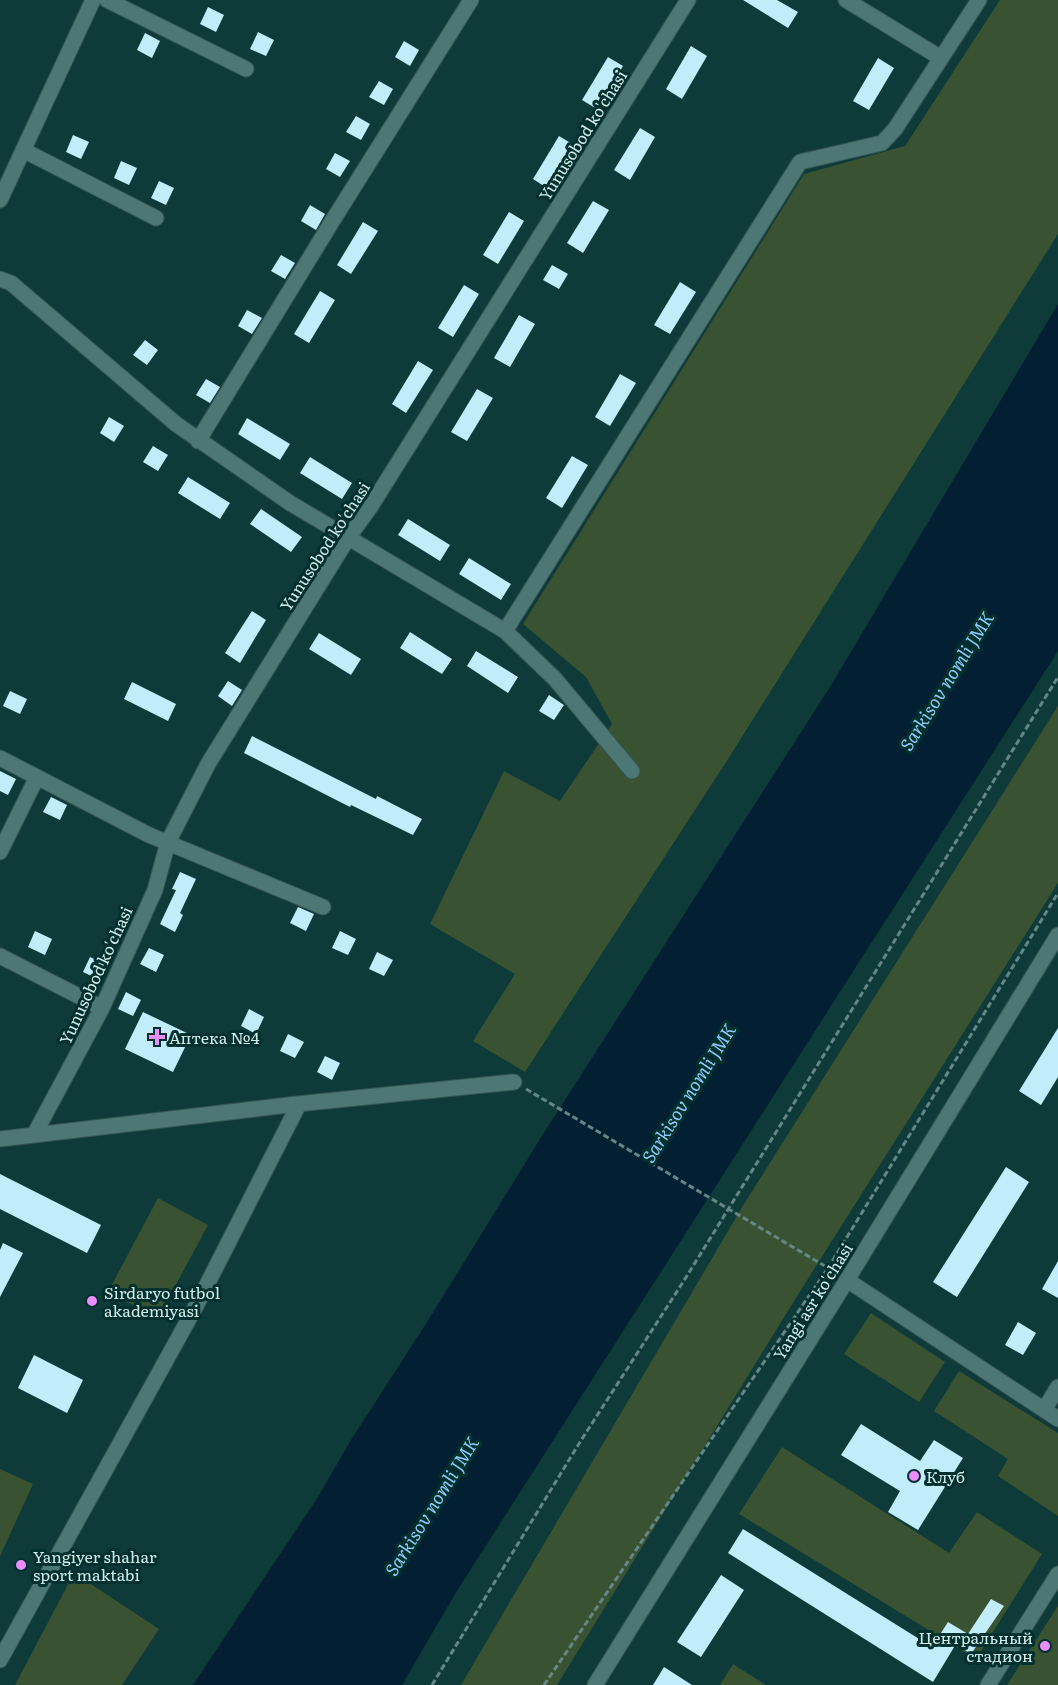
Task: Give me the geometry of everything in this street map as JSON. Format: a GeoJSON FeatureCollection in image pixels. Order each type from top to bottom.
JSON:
{"type":"FeatureCollection","features":[{"type":"Feature","properties":{"kind":"street"},"geometry":{"type":"LineString","coordinates":[[0,200],[5,178],[23,150],[93,0]]}},
{"type":"Feature","properties":{"kind":"street"},"geometry":{"type":"LineString","coordinates":[[106,0],[246,69]]}},
{"type":"Feature","properties":{"kind":"street"},"geometry":{"type":"LineString","coordinates":[[198,441],[471,0]]}},
{"type":"Feature","properties":{"kind":"street","name":"Yunusobod ko'chasi"},"geometry":{"type":"LineString","coordinates":[[34,1134],[102,1008],[155,890],[168,842],[208,764],[688,0]]}},
{"type":"Feature","properties":{"kind":"street"},"geometry":{"type":"LineString","coordinates":[[846,0],[941,58]]}},
{"type":"Feature","properties":{"kind":"street"},"geometry":{"type":"LineString","coordinates":[[505,631],[800,162],[882,143],[895,129],[980,0]]}},
{"type":"Feature","properties":{"kind":"street"},"geometry":{"type":"LineString","coordinates":[[23,150],[156,218]]}},
{"type":"Feature","properties":{"kind":"street"},"geometry":{"type":"LineString","coordinates":[[0,279],[10,283],[198,441],[290,503],[505,631],[555,679],[632,771]]}},
{"type":"Feature","properties":{"kind":"street"},"geometry":{"type":"LineString","coordinates":[[0,758],[149,835],[323,907]]}},
{"type":"Feature","properties":{"kind":"street"},"geometry":{"type":"LineString","coordinates":[[0,852],[37,777]]}},
{"type":"Feature","properties":{"kind":"street","name":"Yangi asr ko'chasi"},"geometry":{"type":"LineString","coordinates":[[595,1685],[1058,935]]}},
{"type":"Feature","properties":{"kind":"street"},"geometry":{"type":"LineString","coordinates":[[0,956],[102,1008]]}},
{"type":"Feature","properties":{"kind":"street"},"geometry":{"type":"LineString","coordinates":[[0,1139],[299,1104],[514,1082]]}},
{"type":"Feature","properties":{"kind":"street"},"geometry":{"type":"LineString","coordinates":[[0,1660],[195,1308],[299,1104]]}},
{"type":"Feature","properties":{"kind":"street"},"geometry":{"type":"LineString","coordinates":[[847,1280],[1058,1419]]}},
{"type":"Feature","properties":{"kind":"street"},"geometry":{"type":"LineString","coordinates":[[1044,1410],[1058,1387]]}},
{"type":"Feature","properties":{"kind":"street"},"geometry":{"type":"LineString","coordinates":[[988,1685],[1058,1574]]}},
{"type":"Feature","properties":{"kind":"path"},"geometry":{"type":"LineString","coordinates":[[432,1685],[580,1442],[685,1280],[726,1208],[1058,677]]}},
{"type":"Feature","properties":{"kind":"path"},"geometry":{"type":"LineString","coordinates":[[544,1685],[828,1268],[1058,893]]}},
{"type":"Feature","properties":{"kind":"path"},"geometry":{"type":"LineString","coordinates":[[514,1082],[847,1280]]}},
{"type":"Feature","properties":{"kind":"green space"},"geometry":{"type":"Polygon","coordinates":[[[1000,0],[1058,0],[1058,234],[728,759],[525,1072],[473,1041],[515,974],[430,924],[504,771],[560,801],[612,724],[586,677],[523,624],[804,174],[905,146],[1000,0]]]}},
{"type":"Feature","properties":{"kind":"green space"},"geometry":{"type":"Polygon","coordinates":[[[1058,706],[1058,883],[799,1293],[557,1685],[461,1685],[744,1204],[1058,706]]]}},
{"type":"Feature","properties":{"kind":"green space"},"geometry":{"type":"Polygon","coordinates":[[[158,1198],[208,1225],[158,1318],[108,1292],[158,1198]]]}},
{"type":"Feature","properties":{"kind":"green space"},"geometry":{"type":"Polygon","coordinates":[[[871,1313],[945,1362],[919,1402],[844,1354],[871,1313]]]}},
{"type":"Feature","properties":{"kind":"green space"},"geometry":{"type":"Polygon","coordinates":[[[959,1371],[1058,1433],[1058,1516],[998,1476],[1008,1459],[934,1411],[959,1371]]]}},
{"type":"Feature","properties":{"kind":"green space"},"geometry":{"type":"Polygon","coordinates":[[[782,1447],[949,1553],[977,1512],[1042,1554],[976,1659],[739,1514],[782,1447]]]}},
{"type":"Feature","properties":{"kind":"green space"},"geometry":{"type":"Polygon","coordinates":[[[0,1469],[33,1484],[0,1556],[0,1469]]]}},
{"type":"Feature","properties":{"kind":"green space"},"geometry":{"type":"Polygon","coordinates":[[[74,1573],[159,1629],[122,1685],[15,1685],[74,1573]]]}},
{"type":"Feature","properties":{"kind":"green space","name":"Центральный стадион"},"geometry":{"type":"Polygon","coordinates":[[[1058,1606],[1058,1685],[1007,1685],[1058,1606]]]}},
{"type":"Feature","properties":{"kind":"green space"},"geometry":{"type":"Polygon","coordinates":[[[733,1664],[766,1685],[720,1685],[733,1664]]]}},
{"type":"Feature","properties":{"kind":"water","name":"Sarkisov nomli JMK"},"geometry":{"type":"Polygon","coordinates":[[[1058,304],[1058,651],[455,1594],[402,1685],[193,1685],[318,1497],[351,1440],[540,1139],[830,687],[1058,304]]]}},
{"type":"Feature","properties":{"kind":"building"},"geometry":{"type":"Polygon","coordinates":[[[743,0],[777,0],[798,12],[788,28],[743,0]]]}},
{"type":"Feature","properties":{"kind":"building"},"geometry":{"type":"Polygon","coordinates":[[[208,7],[224,15],[216,32],[200,24],[208,7]]]}},
{"type":"Feature","properties":{"kind":"building"},"geometry":{"type":"Polygon","coordinates":[[[258,32],[274,40],[266,56],[250,49],[258,32]]]}},
{"type":"Feature","properties":{"kind":"building"},"geometry":{"type":"Polygon","coordinates":[[[145,33],[160,41],[152,58],[137,50],[145,33]]]}},
{"type":"Feature","properties":{"kind":"building"},"geometry":{"type":"Polygon","coordinates":[[[404,41],[419,50],[410,66],[395,57],[404,41]]]}},
{"type":"Feature","properties":{"kind":"building"},"geometry":{"type":"Polygon","coordinates":[[[691,46],[707,56],[682,99],[666,89],[691,46]]]}},
{"type":"Feature","properties":{"kind":"building"},"geometry":{"type":"Polygon","coordinates":[[[608,57],[623,66],[597,109],[582,100],[608,57]]]}},
{"type":"Feature","properties":{"kind":"building"},"geometry":{"type":"Polygon","coordinates":[[[878,58],[894,68],[869,110],[853,101],[878,58]]]}},
{"type":"Feature","properties":{"kind":"building"},"geometry":{"type":"Polygon","coordinates":[[[379,81],[393,89],[384,105],[369,97],[379,81]]]}},
{"type":"Feature","properties":{"kind":"building"},"geometry":{"type":"Polygon","coordinates":[[[356,116],[370,124],[361,140],[346,132],[356,116]]]}},
{"type":"Feature","properties":{"kind":"building"},"geometry":{"type":"Polygon","coordinates":[[[640,128],[655,137],[630,180],[614,170],[640,128]]]}},
{"type":"Feature","properties":{"kind":"building"},"geometry":{"type":"Polygon","coordinates":[[[73,135],[89,142],[81,159],[66,152],[73,135]]]}},
{"type":"Feature","properties":{"kind":"building"},"geometry":{"type":"Polygon","coordinates":[[[559,136],[574,145],[547,188],[533,179],[559,136]]]}},
{"type":"Feature","properties":{"kind":"building"},"geometry":{"type":"Polygon","coordinates":[[[335,153],[350,161],[340,177],[326,169],[335,153]]]}},
{"type":"Feature","properties":{"kind":"building"},"geometry":{"type":"Polygon","coordinates":[[[121,161],[137,168],[129,185],[114,178],[121,161]]]}},
{"type":"Feature","properties":{"kind":"building"},"geometry":{"type":"Polygon","coordinates":[[[159,181],[174,188],[166,205],[151,198],[159,181]]]}},
{"type":"Feature","properties":{"kind":"building"},"geometry":{"type":"Polygon","coordinates":[[[593,201],[609,210],[583,253],[567,243],[593,201]]]}},
{"type":"Feature","properties":{"kind":"building"},"geometry":{"type":"Polygon","coordinates":[[[310,205],[325,214],[316,230],[301,221],[310,205]]]}},
{"type":"Feature","properties":{"kind":"building"},"geometry":{"type":"Polygon","coordinates":[[[509,212],[524,221],[498,264],[483,255],[509,212]]]}},
{"type":"Feature","properties":{"kind":"building"},"geometry":{"type":"Polygon","coordinates":[[[363,222],[378,231],[351,274],[337,265],[363,222]]]}},
{"type":"Feature","properties":{"kind":"building"},"geometry":{"type":"Polygon","coordinates":[[[281,255],[295,263],[285,279],[271,271],[281,255]]]}},
{"type":"Feature","properties":{"kind":"building"},"geometry":{"type":"Polygon","coordinates":[[[552,265],[568,274],[559,289],[543,280],[552,265]]]}},
{"type":"Feature","properties":{"kind":"building"},"geometry":{"type":"Polygon","coordinates":[[[680,282],[696,292],[670,334],[654,325],[680,282]]]}},
{"type":"Feature","properties":{"kind":"building"},"geometry":{"type":"Polygon","coordinates":[[[464,285],[479,294],[453,337],[438,328],[464,285]]]}},
{"type":"Feature","properties":{"kind":"building"},"geometry":{"type":"Polygon","coordinates":[[[320,291],[335,300],[309,343],[294,334],[320,291]]]}},
{"type":"Feature","properties":{"kind":"building"},"geometry":{"type":"Polygon","coordinates":[[[247,310],[262,318],[252,334],[238,326],[247,310]]]}},
{"type":"Feature","properties":{"kind":"building"},"geometry":{"type":"Polygon","coordinates":[[[519,315],[535,324],[510,367],[494,358],[519,315]]]}},
{"type":"Feature","properties":{"kind":"building"},"geometry":{"type":"Polygon","coordinates":[[[145,340],[158,350],[147,365],[133,355],[145,340]]]}},
{"type":"Feature","properties":{"kind":"building"},"geometry":{"type":"Polygon","coordinates":[[[418,361],[433,370],[406,413],[392,404],[418,361]]]}},
{"type":"Feature","properties":{"kind":"building"},"geometry":{"type":"Polygon","coordinates":[[[620,374],[636,383],[610,426],[595,417],[620,374]]]}},
{"type":"Feature","properties":{"kind":"building"},"geometry":{"type":"Polygon","coordinates":[[[206,379],[220,387],[210,403],[196,395],[206,379]]]}},
{"type":"Feature","properties":{"kind":"building"},"geometry":{"type":"Polygon","coordinates":[[[477,389],[493,398],[467,441],[451,432],[477,389]]]}},
{"type":"Feature","properties":{"kind":"building"},"geometry":{"type":"Polygon","coordinates":[[[109,417],[124,426],[114,442],[100,433],[109,417]]]}},
{"type":"Feature","properties":{"kind":"building"},"geometry":{"type":"Polygon","coordinates":[[[247,418],[290,444],[280,460],[238,434],[247,418]]]}},
{"type":"Feature","properties":{"kind":"building"},"geometry":{"type":"Polygon","coordinates":[[[153,446],[168,455],[158,471],[143,462],[153,446]]]}},
{"type":"Feature","properties":{"kind":"building"},"geometry":{"type":"Polygon","coordinates":[[[572,456],[588,465],[562,508],[546,498],[572,456]]]}},
{"type":"Feature","properties":{"kind":"building"},"geometry":{"type":"Polygon","coordinates":[[[310,457],[352,483],[342,499],[300,473],[310,457]]]}},
{"type":"Feature","properties":{"kind":"building"},"geometry":{"type":"Polygon","coordinates":[[[188,477],[230,503],[220,519],[178,493],[188,477]]]}},
{"type":"Feature","properties":{"kind":"building"},"geometry":{"type":"Polygon","coordinates":[[[261,509],[302,537],[291,552],[250,524],[261,509]]]}},
{"type":"Feature","properties":{"kind":"building"},"geometry":{"type":"Polygon","coordinates":[[[408,519],[450,545],[440,561],[398,535],[408,519]]]}},
{"type":"Feature","properties":{"kind":"building"},"geometry":{"type":"Polygon","coordinates":[[[469,558],[511,584],[501,600],[459,574],[469,558]]]}},
{"type":"Feature","properties":{"kind":"building"},"geometry":{"type":"Polygon","coordinates":[[[252,611],[266,620],[240,663],[225,653],[252,611]]]}},
{"type":"Feature","properties":{"kind":"building"},"geometry":{"type":"Polygon","coordinates":[[[410,632],[452,659],[442,674],[400,648],[410,632]]]}},
{"type":"Feature","properties":{"kind":"building"},"geometry":{"type":"Polygon","coordinates":[[[319,633],[361,659],[351,675],[309,649],[319,633]]]}},
{"type":"Feature","properties":{"kind":"building"},"geometry":{"type":"Polygon","coordinates":[[[476,651],[518,677],[508,693],[467,666],[476,651]]]}},
{"type":"Feature","properties":{"kind":"building"},"geometry":{"type":"Polygon","coordinates":[[[228,681],[242,690],[232,706],[218,696],[228,681]]]}},
{"type":"Feature","properties":{"kind":"building"},"geometry":{"type":"Polygon","coordinates":[[[132,682],[176,704],[168,721],[124,699],[132,682]]]}},
{"type":"Feature","properties":{"kind":"building"},"geometry":{"type":"Polygon","coordinates":[[[10,691],[27,699],[20,714],[3,706],[10,691]]]}},
{"type":"Feature","properties":{"kind":"building"},"geometry":{"type":"Polygon","coordinates":[[[549,695],[564,705],[554,720],[539,711],[549,695]]]}},
{"type":"Feature","properties":{"kind":"building"},"geometry":{"type":"Polygon","coordinates":[[[252,736],[376,799],[377,796],[422,819],[413,835],[351,805],[350,807],[244,753],[252,736]]]}},
{"type":"Feature","properties":{"kind":"building"},"geometry":{"type":"Polygon","coordinates":[[[0,771],[16,779],[8,795],[0,791],[0,771]]]}},
{"type":"Feature","properties":{"kind":"building"},"geometry":{"type":"Polygon","coordinates":[[[51,797],[67,805],[60,820],[43,812],[51,797]]]}},
{"type":"Feature","properties":{"kind":"building"},"geometry":{"type":"Polygon","coordinates":[[[180,872],[196,879],[180,913],[183,915],[175,932],[160,924],[176,890],[172,889],[180,872]]]}},
{"type":"Feature","properties":{"kind":"building"},"geometry":{"type":"Polygon","coordinates":[[[298,907],[314,914],[306,931],[290,923],[298,907]]]}},
{"type":"Feature","properties":{"kind":"building"},"geometry":{"type":"Polygon","coordinates":[[[35,931],[52,939],[45,955],[28,947],[35,931]]]}},
{"type":"Feature","properties":{"kind":"building"},"geometry":{"type":"Polygon","coordinates":[[[340,931],[356,939],[348,955],[332,948],[340,931]]]}},
{"type":"Feature","properties":{"kind":"building"},"geometry":{"type":"Polygon","coordinates":[[[149,948],[164,955],[156,972],[140,964],[149,948]]]}},
{"type":"Feature","properties":{"kind":"building"},"geometry":{"type":"Polygon","coordinates":[[[377,952],[393,960],[384,976],[369,969],[377,952]]]}},
{"type":"Feature","properties":{"kind":"building"},"geometry":{"type":"Polygon","coordinates":[[[90,957],[107,965],[100,980],[83,972],[90,957]]]}},
{"type":"Feature","properties":{"kind":"building"},"geometry":{"type":"Polygon","coordinates":[[[126,992],[141,1000],[133,1016],[118,1009],[126,992]]]}},
{"type":"Feature","properties":{"kind":"building"},"geometry":{"type":"Polygon","coordinates":[[[249,1009],[264,1017],[256,1034],[241,1026],[249,1009]]]}},
{"type":"Feature","properties":{"kind":"building"},"geometry":{"type":"Polygon","coordinates":[[[143,1012],[191,1035],[173,1072],[125,1049],[143,1012]]]}},
{"type":"Feature","properties":{"kind":"building"},"geometry":{"type":"Polygon","coordinates":[[[1058,1028],[1058,1077],[1041,1105],[1019,1091],[1058,1028]]]}},
{"type":"Feature","properties":{"kind":"building"},"geometry":{"type":"Polygon","coordinates":[[[288,1034],[304,1042],[295,1058],[280,1051],[288,1034]]]}},
{"type":"Feature","properties":{"kind":"building"},"geometry":{"type":"Polygon","coordinates":[[[325,1056],[340,1063],[332,1080],[317,1072],[325,1056]]]}},
{"type":"Feature","properties":{"kind":"building"},"geometry":{"type":"Polygon","coordinates":[[[1006,1167],[1029,1182],[957,1297],[933,1282],[1006,1167]]]}},
{"type":"Feature","properties":{"kind":"building"},"geometry":{"type":"Polygon","coordinates":[[[0,1174],[101,1225],[87,1253],[0,1209],[0,1174]]]}},
{"type":"Feature","properties":{"kind":"building"},"geometry":{"type":"Polygon","coordinates":[[[3,1243],[23,1253],[0,1297],[0,1250],[3,1243]]]}},
{"type":"Feature","properties":{"kind":"building"},"geometry":{"type":"Polygon","coordinates":[[[1058,1261],[1058,1298],[1042,1289],[1058,1261]]]}},
{"type":"Feature","properties":{"kind":"building"},"geometry":{"type":"Polygon","coordinates":[[[1018,1322],[1036,1333],[1023,1355],[1005,1345],[1018,1322]]]}},
{"type":"Feature","properties":{"kind":"building"},"geometry":{"type":"Polygon","coordinates":[[[34,1355],[83,1380],[67,1413],[18,1388],[34,1355]]]}},
{"type":"Feature","properties":{"kind":"building","name":"Клуб"},"geometry":{"type":"Polygon","coordinates":[[[861,1424],[920,1461],[934,1440],[963,1458],[918,1530],[888,1512],[900,1491],[841,1455],[861,1424]]]}},
{"type":"Feature","properties":{"kind":"building"},"geometry":{"type":"Polygon","coordinates":[[[743,1529],[932,1647],[948,1622],[968,1634],[991,1599],[1004,1606],[971,1654],[956,1644],[933,1682],[728,1553],[743,1529]]]}},
{"type":"Feature","properties":{"kind":"building"},"geometry":{"type":"Polygon","coordinates":[[[721,1575],[744,1590],[701,1657],[677,1642],[721,1575]]]}},
{"type":"Feature","properties":{"kind":"building"},"geometry":{"type":"Polygon","coordinates":[[[664,1667],[692,1685],[653,1685],[664,1667]]]}},
{"type":"Feature","properties":{"kind":"place","name":"Аптека №4"},"geometry":{"type":"Point","coordinates":[157,1037]}},
{"type":"Feature","properties":{"kind":"place","name":"Sirdaryo futbol akademiyasi"},"geometry":{"type":"Point","coordinates":[92,1301]}},
{"type":"Feature","properties":{"kind":"place","name":"Клуб"},"geometry":{"type":"Point","coordinates":[914,1476]}},
{"type":"Feature","properties":{"kind":"place","name":"Yangiyer shahar sport maktabi"},"geometry":{"type":"Point","coordinates":[21,1565]}},
{"type":"Feature","properties":{"kind":"place","name":"Центральный стадион"},"geometry":{"type":"Point","coordinates":[1045,1646]}}]}
